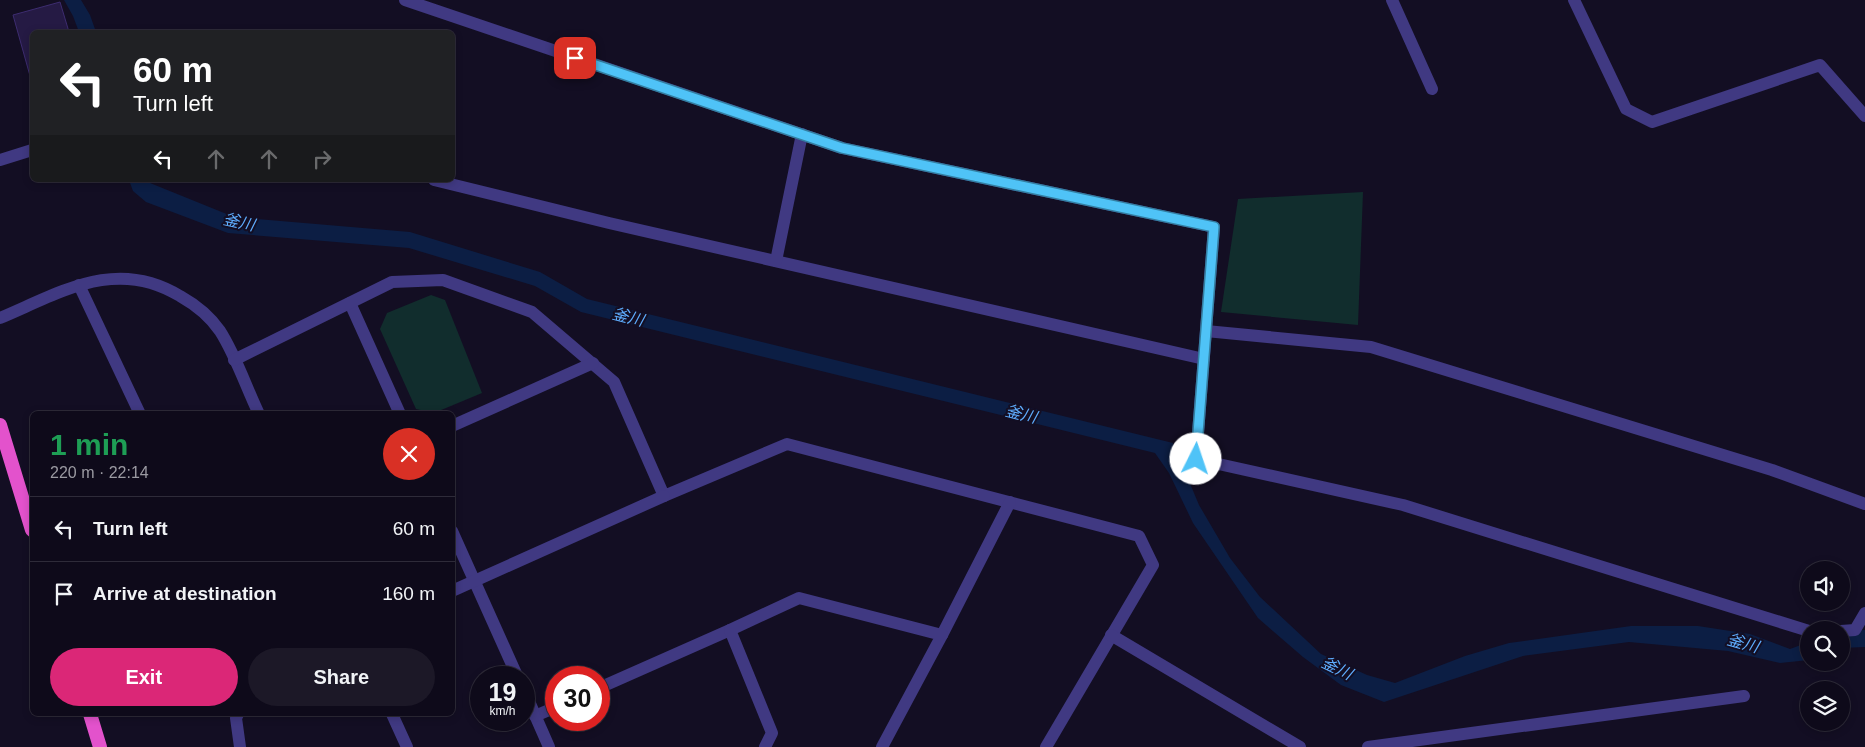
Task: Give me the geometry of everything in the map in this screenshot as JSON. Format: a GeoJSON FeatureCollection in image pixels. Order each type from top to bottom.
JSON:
{"type":"FeatureCollection","features":[{"type":"Feature","properties":{"kind":"highway"},"geometry":{"type":"LineString","coordinates":[[0,425],[30,523]]}},
{"type":"Feature","properties":{"kind":"highway"},"geometry":{"type":"LineString","coordinates":[[91,716],[100,747]]}},
{"type":"Feature","properties":{"kind":"street"},"geometry":{"type":"LineString","coordinates":[[405,0],[842,148],[1214,227],[1196,459],[1403,504],[1800,629]]}},
{"type":"Feature","properties":{"kind":"street"},"geometry":{"type":"LineString","coordinates":[[1392,0],[1432,89]]}},
{"type":"Feature","properties":{"kind":"street"},"geometry":{"type":"LineString","coordinates":[[1574,0],[1626,110],[1652,122],[1820,65],[1865,116]]}},
{"type":"Feature","properties":{"kind":"street"},"geometry":{"type":"LineString","coordinates":[[776,261],[802,134]]}},
{"type":"Feature","properties":{"kind":"street"},"geometry":{"type":"LineString","coordinates":[[0,160],[30,151]]}},
{"type":"Feature","properties":{"kind":"street"},"geometry":{"type":"LineString","coordinates":[[442,182],[1204,359]]}},
{"type":"Feature","properties":{"kind":"street"},"geometry":{"type":"LineString","coordinates":[[0,318],[79,285],[114,277],[143,279],[173,292],[202,309],[220,331],[258,411]]}},
{"type":"Feature","properties":{"kind":"street"},"geometry":{"type":"LineString","coordinates":[[234,360],[392,282],[443,280],[532,312],[614,382],[664,496]]}},
{"type":"Feature","properties":{"kind":"street"},"geometry":{"type":"LineString","coordinates":[[79,285],[139,411]]}},
{"type":"Feature","properties":{"kind":"street"},"geometry":{"type":"LineString","coordinates":[[350,303],[399,411]]}},
{"type":"Feature","properties":{"kind":"street"},"geometry":{"type":"LineString","coordinates":[[1206,331],[1371,347],[1772,470],[1865,504]]}},
{"type":"Feature","properties":{"kind":"street"},"geometry":{"type":"LineString","coordinates":[[455,425],[593,363]]}},
{"type":"Feature","properties":{"kind":"street"},"geometry":{"type":"LineString","coordinates":[[455,589],[664,496],[787,444],[1139,536],[1152,565],[1046,747]]}},
{"type":"Feature","properties":{"kind":"street"},"geometry":{"type":"LineString","coordinates":[[882,747],[1010,502]]}},
{"type":"Feature","properties":{"kind":"street"},"geometry":{"type":"LineString","coordinates":[[455,538],[513,666]]}},
{"type":"Feature","properties":{"kind":"street"},"geometry":{"type":"LineString","coordinates":[[610,683],[799,598],[942,635]]}},
{"type":"Feature","properties":{"kind":"street"},"geometry":{"type":"LineString","coordinates":[[1850,630],[1855,630],[1865,613]]}},
{"type":"Feature","properties":{"kind":"street"},"geometry":{"type":"LineString","coordinates":[[730,630],[772,733],[765,747]]}},
{"type":"Feature","properties":{"kind":"street"},"geometry":{"type":"LineString","coordinates":[[1111,635],[1300,747]]}},
{"type":"Feature","properties":{"kind":"street"},"geometry":{"type":"LineString","coordinates":[[1368,747],[1744,696]]}},
{"type":"Feature","properties":{"kind":"street"},"geometry":{"type":"LineString","coordinates":[[545,712],[535,716],[549,747]]}},
{"type":"Feature","properties":{"kind":"street"},"geometry":{"type":"LineString","coordinates":[[237,716],[240,747]]}},
{"type":"Feature","properties":{"kind":"street"},"geometry":{"type":"LineString","coordinates":[[393,716],[407,747]]}},
{"type":"Feature","properties":{"kind":"green space"},"geometry":{"type":"Polygon","coordinates":[[[1363,192],[1358,325],[1221,312],[1238,199],[1363,192]]]}},
{"type":"Feature","properties":{"kind":"green space"},"geometry":{"type":"Polygon","coordinates":[[[431,295],[445,300],[482,393],[439,411],[416,409],[380,329],[387,313],[431,295]]]}},
{"type":"Feature","properties":{"kind":"water"},"geometry":{"type":"Polygon","coordinates":[[[64,0],[81,0],[90,15],[95,30],[78,30],[64,0]]]}},
{"type":"Feature","properties":{"kind":"water","name":"釜川"},"geometry":{"type":"Polygon","coordinates":[[[130,182],[150,182],[234,217],[410,232],[540,272],[587,299],[1173,443],[1199,505],[1230,558],[1260,597],[1321,654],[1367,675],[1395,683],[1465,656],[1509,643],[1631,626],[1698,626],[1750,634],[1790,649],[1800,645],[1800,661],[1780,663],[1728,651],[1629,642],[1523,656],[1384,702],[1341,685],[1303,657],[1258,618],[1193,523],[1169,473],[1155,453],[581,312],[535,286],[409,248],[228,233],[146,202],[133,191],[130,182]]]}},
{"type":"Feature","properties":{"kind":"water"},"geometry":{"type":"Polygon","coordinates":[[[1865,630],[1865,647],[1850,648],[1850,631],[1865,630]]]}},
{"type":"Feature","properties":{"kind":"building"},"geometry":{"type":"Polygon","coordinates":[[[60,2],[68,30],[30,30],[30,76],[13,15],[60,2]]]}},
{"type":"Feature","properties":{"kind":"route"},"geometry":{"type":"LineString","coordinates":[[575,58],[842,148],[1214,227],[1196,459]]}}]}
